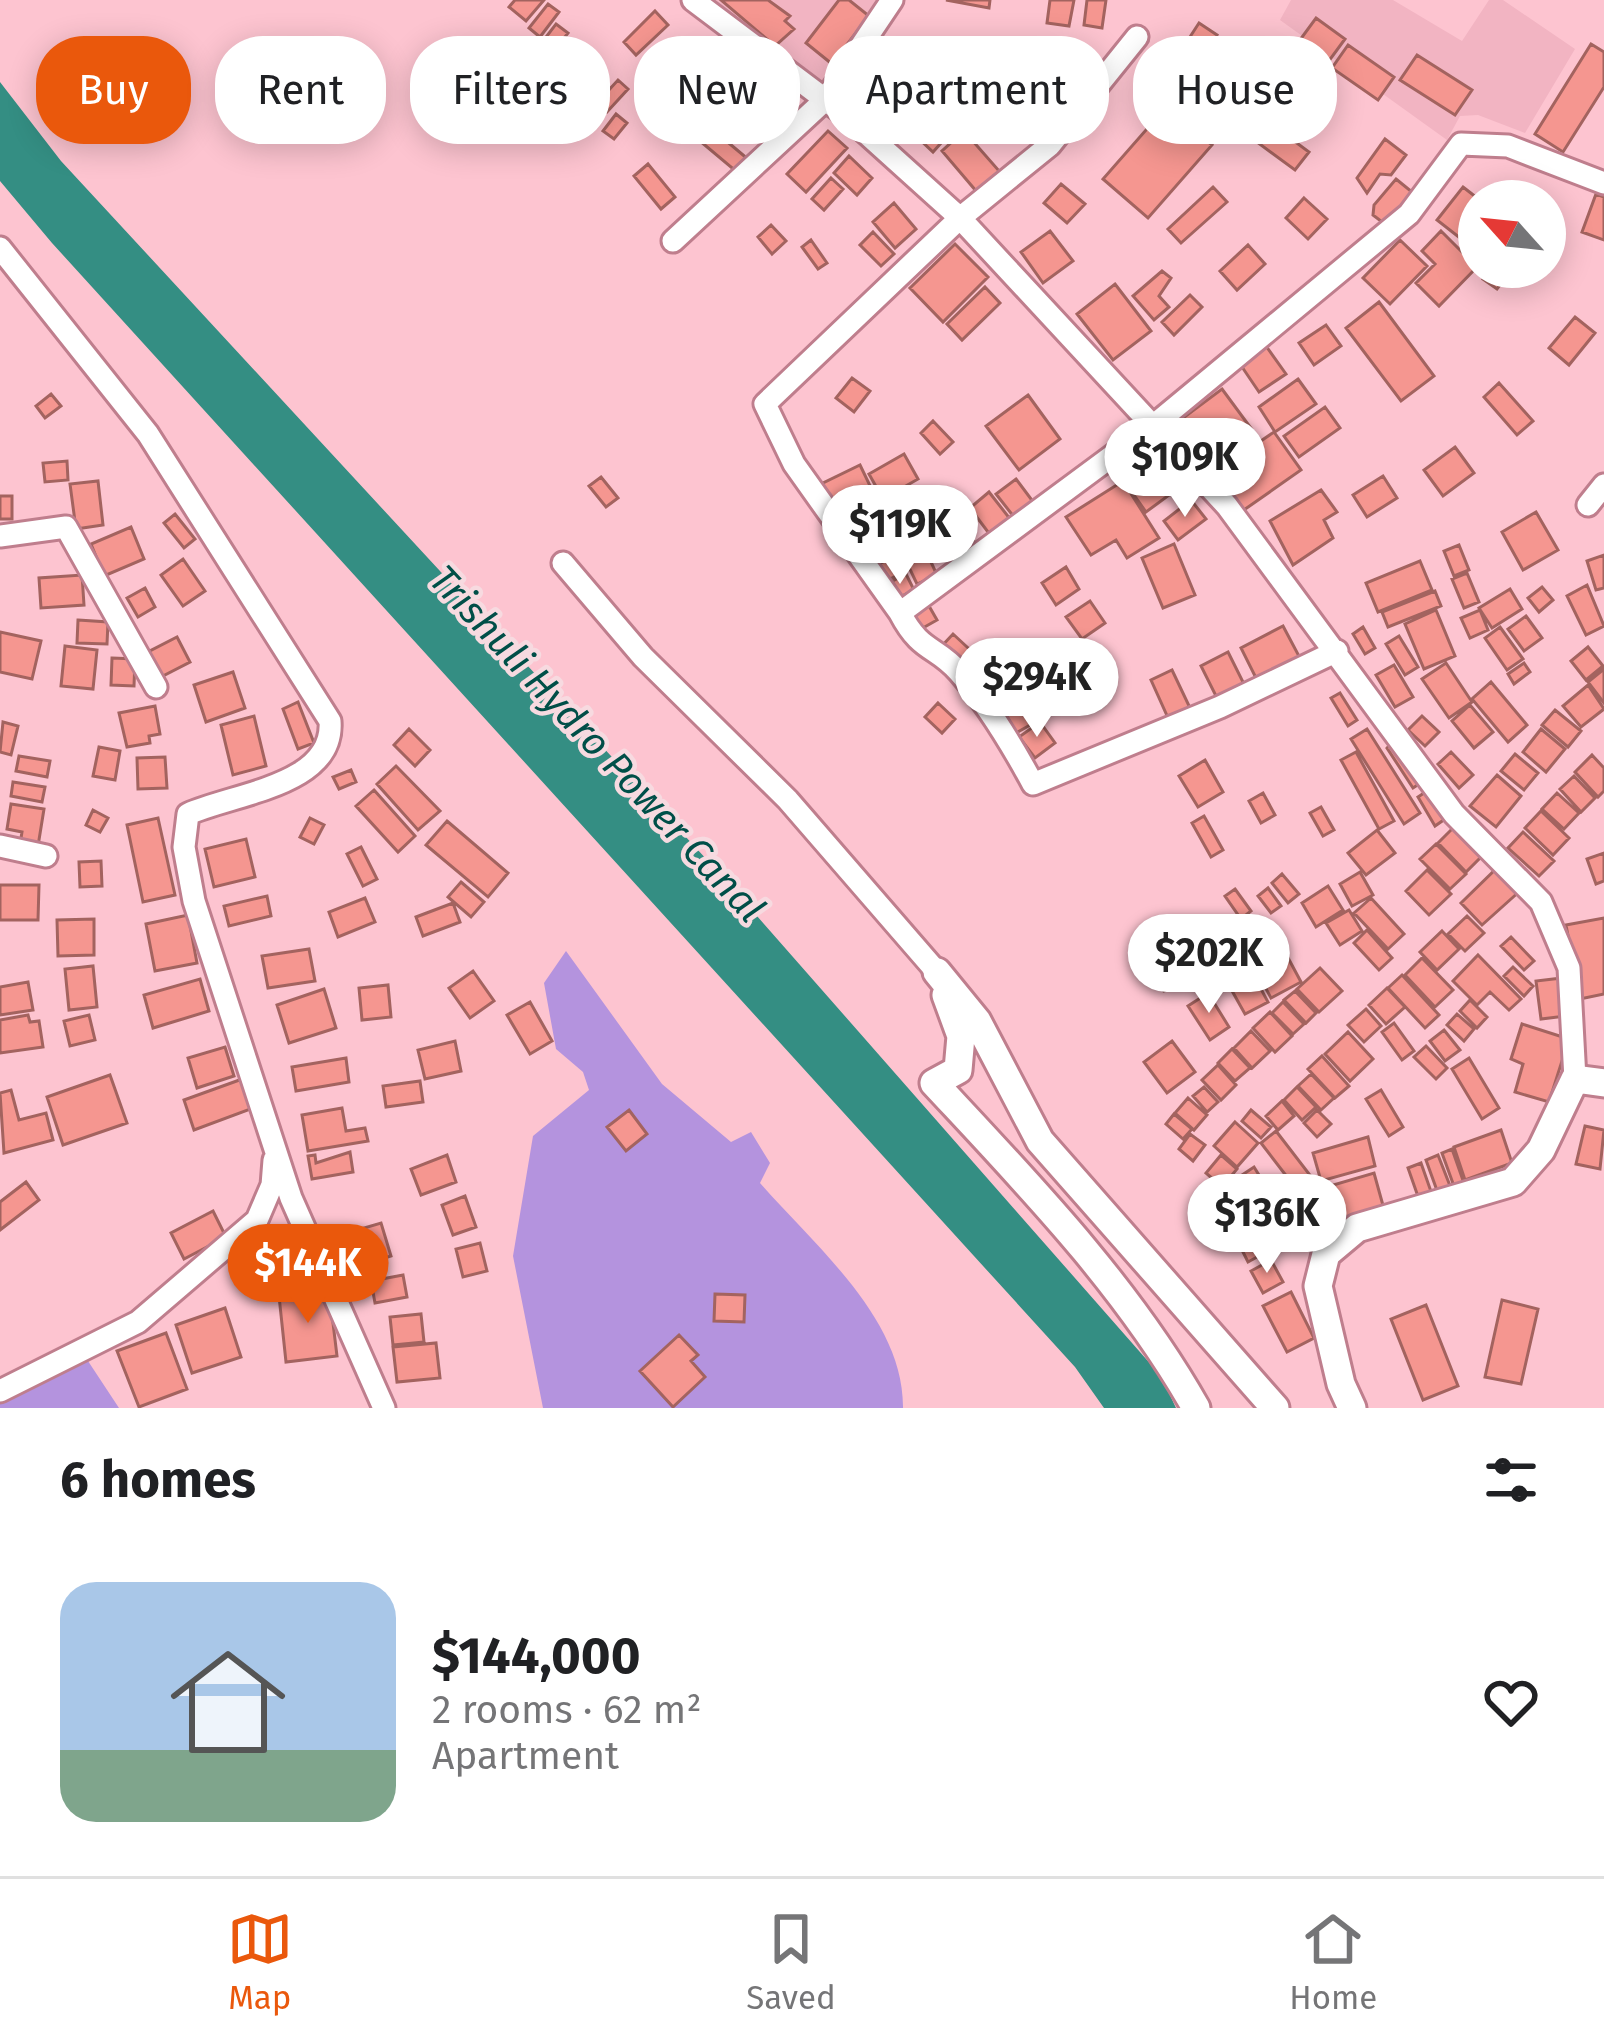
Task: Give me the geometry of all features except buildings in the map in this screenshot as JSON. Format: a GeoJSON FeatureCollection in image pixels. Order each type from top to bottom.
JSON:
{"type":"FeatureCollection","features":[{"type":"Feature","properties":{"kind":"street"},"geometry":{"type":"LineString","coordinates":[[693,0],[824,98]]}},
{"type":"Feature","properties":{"kind":"street"},"geometry":{"type":"LineString","coordinates":[[868,36],[892,0]]}},
{"type":"Feature","properties":{"kind":"street"},"geometry":{"type":"LineString","coordinates":[[1133,42],[1050,145],[960,218],[765,404],[806,482],[900,613],[916,643],[956,668],[1009,738],[1034,784],[1220,707],[1337,651]]}},
{"type":"Feature","properties":{"kind":"street"},"geometry":{"type":"LineString","coordinates":[[673,241],[824,102]]}},
{"type":"Feature","properties":{"kind":"street"},"geometry":{"type":"LineString","coordinates":[[876,144],[960,218],[1227,506],[1454,814],[1541,902],[1569,968],[1575,1079],[1541,1150],[1513,1182],[1357,1228],[1327,1254],[1318,1286],[1341,1384],[1352,1408]]}},
{"type":"Feature","properties":{"kind":"street"},"geometry":{"type":"LineString","coordinates":[[900,613],[1154,425],[1408,214],[1461,144],[1508,146],[1604,182]]}},
{"type":"Feature","properties":{"kind":"street"},"geometry":{"type":"LineString","coordinates":[[0,248],[148,434],[330,721],[324,754],[305,775],[188,814],[184,847],[194,901],[291,1198],[384,1408]]}},
{"type":"Feature","properties":{"kind":"street"},"geometry":{"type":"LineString","coordinates":[[1588,505],[1604,484]]}},
{"type":"Feature","properties":{"kind":"street"},"geometry":{"type":"LineString","coordinates":[[0,536],[66,526],[156,687]]}},
{"type":"Feature","properties":{"kind":"street"},"geometry":{"type":"LineString","coordinates":[[563,563],[643,657],[788,800],[937,972],[977,1021],[1040,1141],[1275,1408]]}},
{"type":"Feature","properties":{"kind":"street"},"geometry":{"type":"LineString","coordinates":[[0,846],[46,856]]}},
{"type":"Feature","properties":{"kind":"street"},"geometry":{"type":"LineString","coordinates":[[937,972],[962,1036],[958,1070],[934,1083],[1063,1222],[1169,1360],[1196,1408]]}},
{"type":"Feature","properties":{"kind":"street"},"geometry":{"type":"LineString","coordinates":[[1575,1079],[1604,1083]]}},
{"type":"Feature","properties":{"kind":"street"},"geometry":{"type":"LineString","coordinates":[[0,1390],[138,1322],[257,1220],[272,1185],[275,1148]]}},
{"type":"Feature","properties":{"kind":"shaded area"},"geometry":{"type":"Polygon","coordinates":[[[710,0],[884,0],[858,36],[824,36],[820,87],[800,71],[800,36],[756,36],[710,0]]]}},
{"type":"Feature","properties":{"kind":"shaded area"},"geometry":{"type":"Polygon","coordinates":[[[1291,0],[1393,0],[1462,41],[1489,0],[1503,0],[1575,49],[1525,133],[1478,115],[1460,116],[1447,140],[1337,61],[1337,36],[1302,36],[1280,20],[1291,0]]]}},
{"type":"Feature","properties":{"kind":"shaded area"},"geometry":{"type":"Polygon","coordinates":[[[566,951],[662,1084],[731,1142],[751,1132],[770,1163],[760,1183],[830,1258],[873,1314],[899,1375],[903,1408],[543,1408],[513,1256],[533,1136],[589,1090],[583,1072],[556,1049],[544,983],[566,951]]]}},
{"type":"Feature","properties":{"kind":"shaded area"},"geometry":{"type":"Polygon","coordinates":[[[88,1361],[119,1408],[0,1408],[0,1403],[88,1361]]]}},
{"type":"Feature","properties":{"kind":"water","name":"Trishuli Hydro Power Canal"},"geometry":{"type":"Polygon","coordinates":[[[0,82],[36,129],[36,144],[48,144],[721,875],[1161,1376],[1176,1408],[1104,1408],[1075,1367],[0,181],[0,82]]]}}]}
